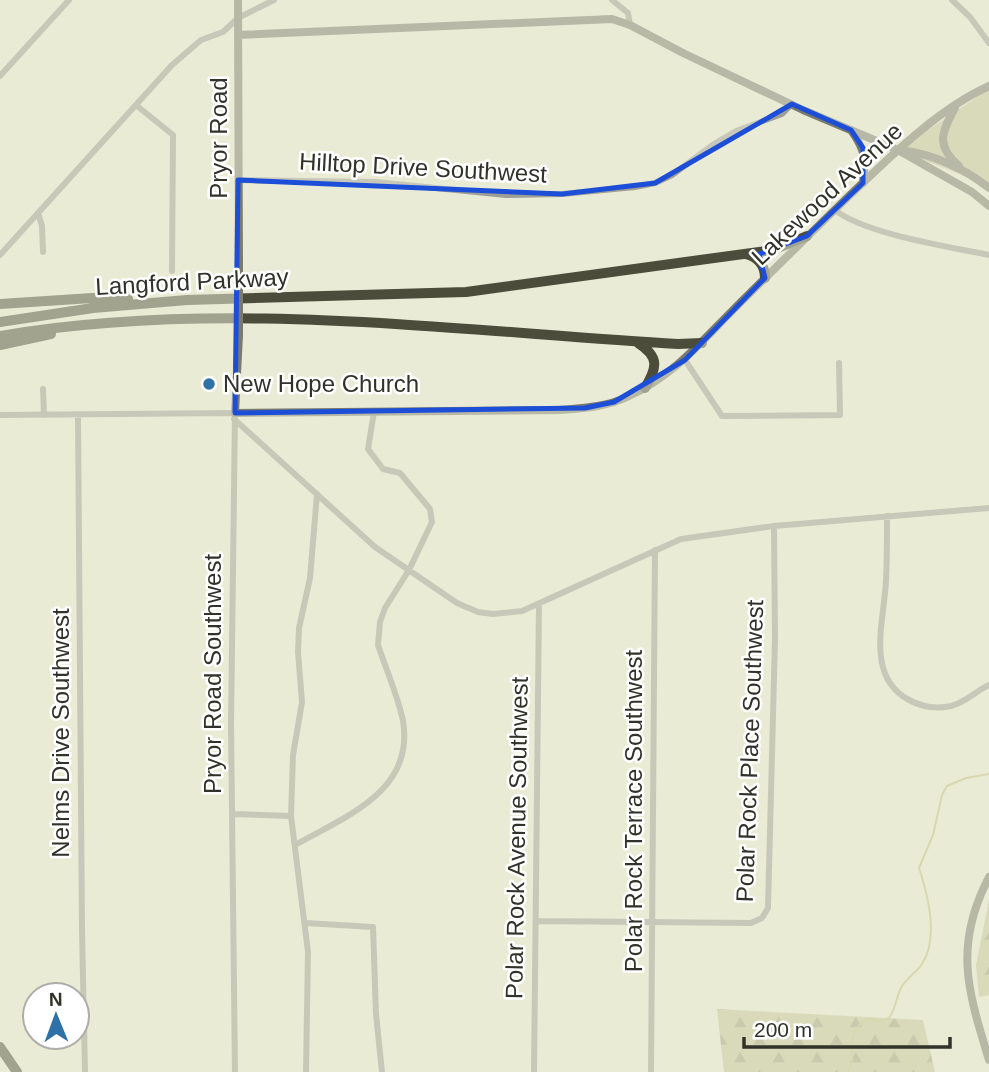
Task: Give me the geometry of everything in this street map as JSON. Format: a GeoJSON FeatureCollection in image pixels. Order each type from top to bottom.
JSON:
{"type":"FeatureCollection","features":[{"type":"Feature","properties":{"kind":"highway","name":"Langford Parkway"},"geometry":{"type":"LineString","coordinates":[[0,322],[93,308],[187,300],[466,292],[745,254],[787,246],[807,236]]}},
{"type":"Feature","properties":{"kind":"highway"},"geometry":{"type":"LineString","coordinates":[[745,254],[754,256],[761,262],[765,278]]}},
{"type":"Feature","properties":{"kind":"highway"},"geometry":{"type":"LineString","coordinates":[[0,304],[92,298],[187,300]]}},
{"type":"Feature","properties":{"kind":"highway","name":"Langford Parkway"},"geometry":{"type":"LineString","coordinates":[[0,336],[102,322],[256,318],[341,321],[635,342],[702,343]]}},
{"type":"Feature","properties":{"kind":"highway"},"geometry":{"type":"LineString","coordinates":[[0,345],[102,322]]}},
{"type":"Feature","properties":{"kind":"highway"},"geometry":{"type":"LineString","coordinates":[[635,342],[647,349],[654,359],[653,371],[645,388]]}},
{"type":"Feature","properties":{"kind":"highway"},"geometry":{"type":"LineString","coordinates":[[0,1047],[18,1072]]}},
{"type":"Feature","properties":{"kind":"street"},"geometry":{"type":"LineString","coordinates":[[0,76],[69,0]]}},
{"type":"Feature","properties":{"kind":"street","name":"Pryor Road"},"geometry":{"type":"LineString","coordinates":[[238,0],[239,276]]}},
{"type":"Feature","properties":{"kind":"street"},"geometry":{"type":"LineString","coordinates":[[0,255],[172,65],[201,40],[223,32],[238,18],[274,0]]}},
{"type":"Feature","properties":{"kind":"street"},"geometry":{"type":"LineString","coordinates":[[611,0],[628,13],[630,25]]}},
{"type":"Feature","properties":{"kind":"street"},"geometry":{"type":"LineString","coordinates":[[952,0],[970,17],[989,43]]}},
{"type":"Feature","properties":{"kind":"street"},"geometry":{"type":"LineString","coordinates":[[223,32],[238,35],[612,19],[630,25],[792,104],[898,150],[972,192],[989,206]]}},
{"type":"Feature","properties":{"kind":"street","name":"Lakewood Avenue"},"geometry":{"type":"LineString","coordinates":[[235,416],[585,408],[614,402],[645,388],[685,360],[807,236],[898,150],[957,105],[989,86]]}},
{"type":"Feature","properties":{"kind":"street","name":"Hilltop Drive Southwest"},"geometry":{"type":"LineString","coordinates":[[238,180],[376,182],[506,195],[562,194],[635,187],[655,183],[672,175],[714,144],[736,131],[782,114],[792,104]]}},
{"type":"Feature","properties":{"kind":"street"},"geometry":{"type":"LineString","coordinates":[[957,105],[944,129],[943,144],[950,158],[989,188]]}},
{"type":"Feature","properties":{"kind":"street"},"geometry":{"type":"LineString","coordinates":[[136,106],[173,135],[172,271]]}},
{"type":"Feature","properties":{"kind":"street"},"geometry":{"type":"LineString","coordinates":[[851,130],[863,148],[863,183]]}},
{"type":"Feature","properties":{"kind":"street"},"geometry":{"type":"LineString","coordinates":[[898,150],[921,153],[970,175]]}},
{"type":"Feature","properties":{"kind":"street"},"geometry":{"type":"LineString","coordinates":[[835,210],[867,226],[951,249],[989,255]]}},
{"type":"Feature","properties":{"kind":"street"},"geometry":{"type":"LineString","coordinates":[[37,213],[43,226],[43,252]]}},
{"type":"Feature","properties":{"kind":"street","name":"Pryor Road Southwest"},"geometry":{"type":"LineString","coordinates":[[235,1072],[232,814],[235,416],[239,276]]}},
{"type":"Feature","properties":{"kind":"street"},"geometry":{"type":"LineString","coordinates":[[685,360],[722,416],[840,415],[839,363]]}},
{"type":"Feature","properties":{"kind":"street"},"geometry":{"type":"LineString","coordinates":[[43,389],[44,415]]}},
{"type":"Feature","properties":{"kind":"street"},"geometry":{"type":"LineString","coordinates":[[295,845],[373,800],[387,785],[397,768],[403,745],[403,722],[378,639],[385,608],[410,570],[432,522],[430,509],[400,473],[383,469],[368,449],[373,412]]}},
{"type":"Feature","properties":{"kind":"street"},"geometry":{"type":"LineString","coordinates":[[0,415],[235,416],[376,547],[457,603],[478,612],[509,614],[539,604],[681,540],[774,526],[989,508]]}},
{"type":"Feature","properties":{"kind":"street","name":"Nelms Drive Southwest"},"geometry":{"type":"LineString","coordinates":[[78,415],[85,1072]]}},
{"type":"Feature","properties":{"kind":"street"},"geometry":{"type":"LineString","coordinates":[[306,1072],[308,952],[291,816],[293,755],[302,702],[299,628],[310,578],[317,494]]}},
{"type":"Feature","properties":{"kind":"street"},"geometry":{"type":"LineString","coordinates":[[887,516],[886,583],[880,652],[881,664],[890,683],[908,700],[931,707],[962,702],[989,685]]}},
{"type":"Feature","properties":{"kind":"street","name":"Polar Rock Place Southwest"},"geometry":{"type":"LineString","coordinates":[[536,921],[751,923],[762,918],[768,908],[775,639],[774,526]]}},
{"type":"Feature","properties":{"kind":"street","name":"Polar Rock Terrace Southwest"},"geometry":{"type":"LineString","coordinates":[[651,1072],[655,550]]}},
{"type":"Feature","properties":{"kind":"street","name":"Polar Rock Avenue Southwest"},"geometry":{"type":"LineString","coordinates":[[534,1072],[539,604]]}},
{"type":"Feature","properties":{"kind":"street"},"geometry":{"type":"LineString","coordinates":[[232,814],[291,816]]}},
{"type":"Feature","properties":{"kind":"street"},"geometry":{"type":"LineString","coordinates":[[989,877],[975,907],[966,960],[970,997],[989,1060]]}},
{"type":"Feature","properties":{"kind":"street"},"geometry":{"type":"LineString","coordinates":[[305,923],[373,927],[376,1014],[382,1072]]}},
{"type":"Feature","properties":{"kind":"highlighted area"},"geometry":{"type":"Polygon","coordinates":[[[792,104],[851,130],[863,148],[863,183],[807,236],[759,254],[765,278],[685,360],[614,402],[585,408],[235,413],[238,180],[562,194],[655,183],[792,104]]]}},
{"type":"Feature","properties":{"kind":"green space"},"geometry":{"type":"Polygon","coordinates":[[[989,89],[989,188],[985,184],[898,150],[989,89]]]}},
{"type":"Feature","properties":{"kind":"green space"},"geometry":{"type":"Polygon","coordinates":[[[989,900],[989,995],[979,997],[976,965],[989,900]]]}},
{"type":"Feature","properties":{"kind":"green space"},"geometry":{"type":"Polygon","coordinates":[[[717,1009],[923,1020],[935,1072],[724,1072],[717,1009]]]}},
{"type":"Feature","properties":{"kind":"waterway"},"geometry":{"type":"LineString","coordinates":[[848,1072],[855,1031],[869,1018],[879,1021],[889,1018],[901,988],[920,967],[927,954],[930,916],[919,868],[933,835],[942,795],[947,786],[966,778],[989,774]]}},
{"type":"Feature","properties":{"kind":"place","name":"New Hope Church"},"geometry":{"type":"Point","coordinates":[209,384]}}]}
